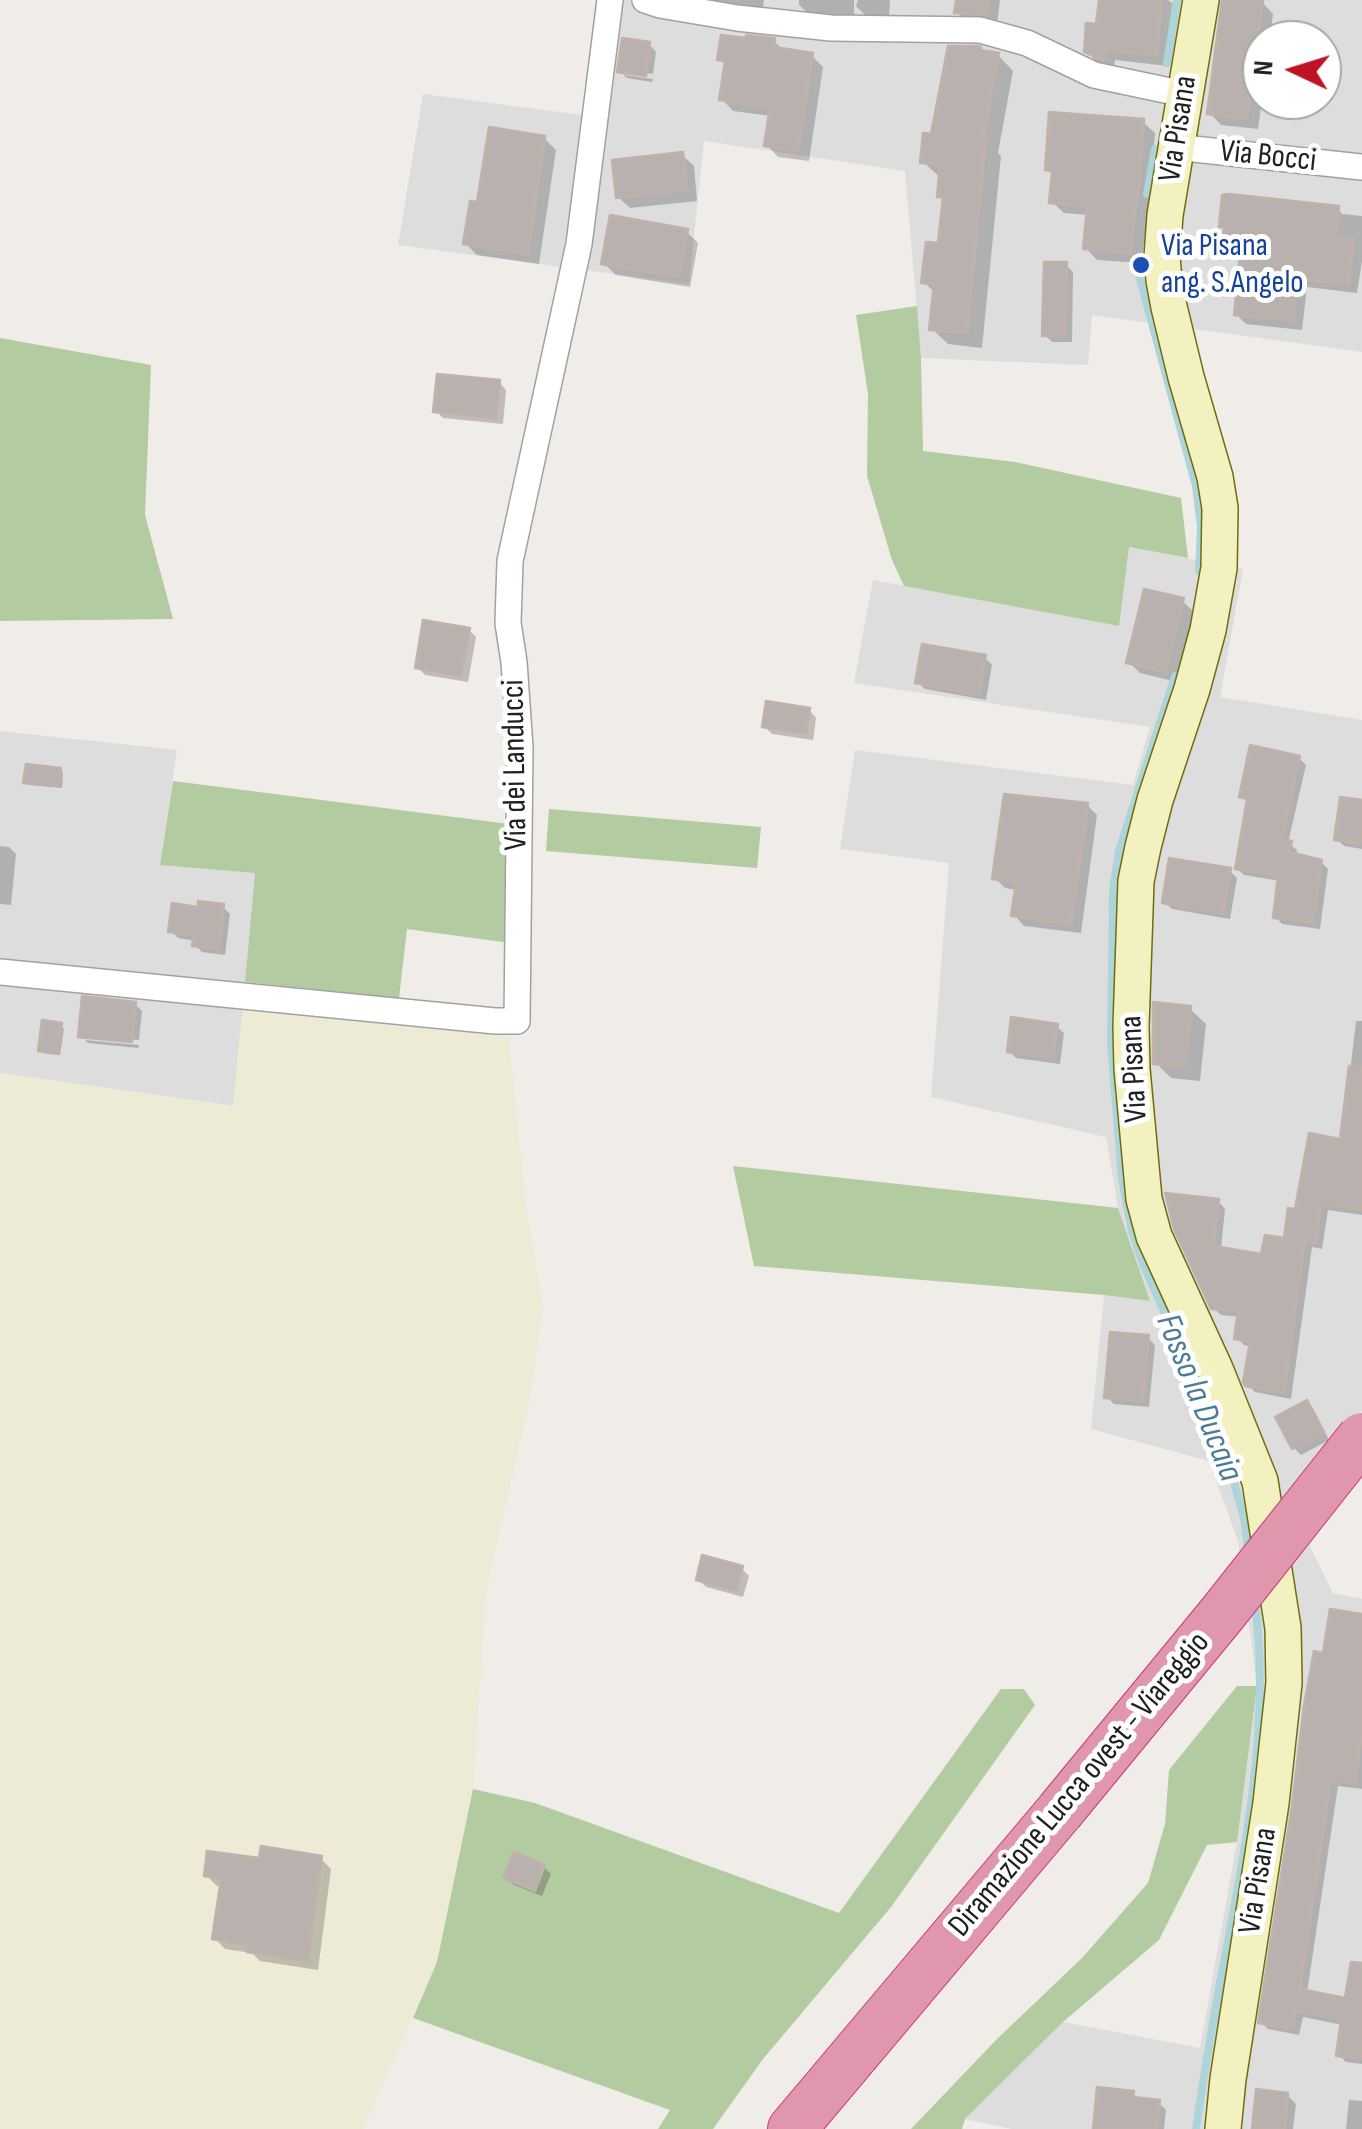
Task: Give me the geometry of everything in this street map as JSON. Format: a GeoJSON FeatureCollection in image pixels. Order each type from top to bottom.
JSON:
{"type":"FeatureCollection","features":[{"type":"Feature","properties":{"kind":"highway","name":"Diramazione Lucca ovest - Viareggio"},"geometry":{"type":"LineString","coordinates":[[834,2129],[1362,1438]]}},
{"type":"Feature","properties":{"kind":"highway","name":"Diramazione Lucca ovest - Viareggio"},"geometry":{"type":"LineString","coordinates":[[792,2129],[1075,1818],[1362,1490]]}},
{"type":"Feature","properties":{"kind":"main road","name":"Via Pisana"},"geometry":{"type":"LineString","coordinates":[[1200,0],[1165,215],[1164,280],[1186,377],[1215,477],[1220,508],[1219,568],[1208,630],[1155,800],[1136,881],[1132,1069],[1149,1218],[1260,1481],[1283,1628],[1284,1683],[1272,1792],[1223,2129]]}},
{"type":"Feature","properties":{"kind":"street","name":"Via dei Landucci"},"geometry":{"type":"LineString","coordinates":[[0,972],[517,1021],[520,746],[508,623],[510,561],[580,244],[610,0]]}},
{"type":"Feature","properties":{"kind":"street"},"geometry":{"type":"LineString","coordinates":[[645,0],[737,18],[831,28],[980,30],[1027,43],[1094,75],[1184,94]]}},
{"type":"Feature","properties":{"kind":"street","name":"Via Bocci"},"geometry":{"type":"LineString","coordinates":[[1175,148],[1362,167]]}},
{"type":"Feature","properties":{"kind":"shaded area"},"geometry":{"type":"Polygon","coordinates":[[[596,0],[1362,0],[1362,352],[1092,315],[1088,365],[921,358],[905,171],[704,141],[689,284],[398,245],[423,94],[582,115],[596,0]]]}},
{"type":"Feature","properties":{"kind":"shaded area"},"geometry":{"type":"Polygon","coordinates":[[[1129,547],[1243,569],[1220,697],[1362,720],[1362,1411],[1288,1502],[1333,1593],[1362,1599],[1362,2129],[1012,2129],[965,2119],[1063,2022],[1200,2048],[1237,1842],[1257,1686],[1238,1541],[1209,1461],[1091,1429],[1104,1295],[1149,1301],[1118,1208],[1106,1137],[931,1097],[949,863],[840,849],[855,750],[1133,785],[1150,727],[854,683],[873,580],[1118,626],[1129,547]]]}},
{"type":"Feature","properties":{"kind":"shaded area"},"geometry":{"type":"Polygon","coordinates":[[[0,731],[177,750],[160,864],[255,873],[234,1106],[0,1073],[0,731]]]}},
{"type":"Feature","properties":{"kind":"shaded area"},"geometry":{"type":"Polygon","coordinates":[[[245,982],[399,998],[405,1024],[509,1037],[526,1207],[543,1308],[530,1399],[486,1591],[473,1789],[437,1962],[363,2129],[0,2129],[0,1073],[233,1106],[245,982]]]}},
{"type":"Feature","properties":{"kind":"green space"},"geometry":{"type":"Polygon","coordinates":[[[917,306],[923,451],[1015,462],[1181,498],[1188,558],[1129,547],[1119,626],[904,586],[892,560],[867,476],[868,394],[856,315],[917,306]]]}},
{"type":"Feature","properties":{"kind":"green space"},"geometry":{"type":"Polygon","coordinates":[[[0,338],[151,365],[145,515],[173,619],[0,621],[0,338]]]}},
{"type":"Feature","properties":{"kind":"green space"},"geometry":{"type":"Polygon","coordinates":[[[173,781],[509,824],[510,943],[407,929],[399,998],[245,982],[255,873],[160,865],[173,781]]]}},
{"type":"Feature","properties":{"kind":"green space"},"geometry":{"type":"Polygon","coordinates":[[[549,809],[761,827],[757,868],[546,851],[549,809]]]}},
{"type":"Feature","properties":{"kind":"green space"},"geometry":{"type":"Polygon","coordinates":[[[733,1166],[1118,1208],[1150,1301],[754,1266],[733,1166]]]}},
{"type":"Feature","properties":{"kind":"green space"},"geometry":{"type":"Polygon","coordinates":[[[1237,1686],[1257,1686],[1237,1842],[1207,1845],[1159,1940],[1063,2022],[965,2119],[962,2129],[911,2129],[1082,1958],[1148,1883],[1165,1824],[1169,1770],[1237,1686]]]}},
{"type":"Feature","properties":{"kind":"green space"},"geometry":{"type":"Polygon","coordinates":[[[1001,1689],[1024,1689],[1035,1705],[891,1907],[763,2059],[713,2129],[658,2129],[670,2110],[413,2018],[437,1962],[473,1789],[535,1803],[839,1913],[1001,1689]]]}},
{"type":"Feature","properties":{"kind":"building"},"geometry":{"type":"Polygon","coordinates":[[[956,0],[988,0],[986,15],[954,13],[956,0]]]}},
{"type":"Feature","properties":{"kind":"building"},"geometry":{"type":"Polygon","coordinates":[[[1099,0],[1162,0],[1157,55],[1105,50],[1104,60],[1084,52],[1086,23],[1096,24],[1099,0]]]}},
{"type":"Feature","properties":{"kind":"building"},"geometry":{"type":"Polygon","coordinates":[[[1222,0],[1263,0],[1260,20],[1242,20],[1242,118],[1207,114],[1222,0]]]}},
{"type":"Feature","properties":{"kind":"building"},"geometry":{"type":"Polygon","coordinates":[[[721,35],[775,38],[774,47],[813,53],[798,151],[764,146],[770,107],[719,100],[725,61],[717,60],[721,35]]]}},
{"type":"Feature","properties":{"kind":"building"},"geometry":{"type":"Polygon","coordinates":[[[622,38],[650,42],[646,76],[617,72],[622,38]]]}},
{"type":"Feature","properties":{"kind":"building"},"geometry":{"type":"Polygon","coordinates":[[[948,46],[978,46],[999,53],[983,138],[967,333],[929,330],[934,284],[921,283],[926,242],[938,243],[943,197],[937,197],[940,164],[920,163],[923,133],[931,134],[948,46]]]}},
{"type":"Feature","properties":{"kind":"building"},"geometry":{"type":"Polygon","coordinates":[[[1049,112],[1144,119],[1130,253],[1083,249],[1087,206],[1049,203],[1052,171],[1045,170],[1049,112]]]}},
{"type":"Feature","properties":{"kind":"building"},"geometry":{"type":"Polygon","coordinates":[[[489,127],[545,136],[528,254],[463,244],[470,201],[477,202],[489,127]]]}},
{"type":"Feature","properties":{"kind":"building"},"geometry":{"type":"Polygon","coordinates":[[[683,152],[687,190],[616,198],[612,160],[683,152]]]}},
{"type":"Feature","properties":{"kind":"building"},"geometry":{"type":"Polygon","coordinates":[[[1222,195],[1339,206],[1336,236],[1354,238],[1348,284],[1298,279],[1293,321],[1234,315],[1241,244],[1222,242],[1224,227],[1219,227],[1222,195]]]}},
{"type":"Feature","properties":{"kind":"building"},"geometry":{"type":"Polygon","coordinates":[[[610,215],[688,229],[679,277],[601,264],[610,215]]]}},
{"type":"Feature","properties":{"kind":"building"},"geometry":{"type":"Polygon","coordinates":[[[1044,262],[1067,262],[1065,336],[1042,336],[1044,262]]]}},
{"type":"Feature","properties":{"kind":"building"},"geometry":{"type":"Polygon","coordinates":[[[437,374],[500,380],[496,418],[433,412],[437,374]]]}},
{"type":"Feature","properties":{"kind":"building"},"geometry":{"type":"Polygon","coordinates":[[[1144,589],[1184,598],[1166,672],[1126,663],[1144,589]]]}},
{"type":"Feature","properties":{"kind":"building"},"geometry":{"type":"Polygon","coordinates":[[[423,620],[470,628],[461,676],[415,668],[423,620]]]}},
{"type":"Feature","properties":{"kind":"building"},"geometry":{"type":"Polygon","coordinates":[[[922,644],[986,655],[979,695],[915,683],[922,644]]]}},
{"type":"Feature","properties":{"kind":"building"},"geometry":{"type":"Polygon","coordinates":[[[766,701],[810,708],[806,734],[762,727],[766,701]]]}},
{"type":"Feature","properties":{"kind":"building"},"geometry":{"type":"Polygon","coordinates":[[[1250,745],[1300,756],[1282,839],[1292,841],[1289,852],[1322,860],[1313,923],[1273,918],[1278,876],[1235,869],[1247,799],[1239,797],[1250,745]]]}},
{"type":"Feature","properties":{"kind":"building"},"geometry":{"type":"Polygon","coordinates":[[[26,764],[61,768],[59,786],[23,783],[26,764]]]}},
{"type":"Feature","properties":{"kind":"building"},"geometry":{"type":"Polygon","coordinates":[[[1004,794],[1088,803],[1071,924],[1011,916],[1016,882],[992,879],[1004,794]]]}},
{"type":"Feature","properties":{"kind":"building"},"geometry":{"type":"Polygon","coordinates":[[[1340,797],[1362,800],[1362,844],[1334,840],[1340,797]]]}},
{"type":"Feature","properties":{"kind":"building"},"geometry":{"type":"Polygon","coordinates":[[[1169,858],[1231,868],[1223,914],[1162,903],[1169,858]]]}},
{"type":"Feature","properties":{"kind":"building"},"geometry":{"type":"Polygon","coordinates":[[[198,901],[224,904],[219,949],[192,946],[194,935],[168,932],[172,903],[198,907],[198,901]]]}},
{"type":"Feature","properties":{"kind":"building"},"geometry":{"type":"Polygon","coordinates":[[[82,996],[136,1002],[132,1042],[78,1037],[82,996]]]}},
{"type":"Feature","properties":{"kind":"building"},"geometry":{"type":"Polygon","coordinates":[[[1153,1002],[1191,1006],[1185,1067],[1153,1064],[1153,1002]]]}},
{"type":"Feature","properties":{"kind":"building"},"geometry":{"type":"Polygon","coordinates":[[[1011,1017],[1058,1024],[1053,1058],[1007,1052],[1011,1017]]]}},
{"type":"Feature","properties":{"kind":"building"},"geometry":{"type":"Polygon","coordinates":[[[42,1020],[62,1023],[58,1054],[38,1051],[42,1020]]]}},
{"type":"Feature","properties":{"kind":"building"},"geometry":{"type":"Polygon","coordinates":[[[1349,1066],[1362,1067],[1362,1209],[1321,1204],[1316,1243],[1305,1241],[1284,1393],[1245,1386],[1250,1342],[1234,1339],[1238,1311],[1211,1309],[1174,1229],[1165,1193],[1219,1199],[1214,1246],[1261,1254],[1265,1235],[1284,1238],[1288,1208],[1295,1209],[1309,1133],[1340,1139],[1349,1066]]]}},
{"type":"Feature","properties":{"kind":"building"},"geometry":{"type":"Polygon","coordinates":[[[1110,1332],[1149,1335],[1143,1401],[1104,1398],[1110,1332]]]}},
{"type":"Feature","properties":{"kind":"building"},"geometry":{"type":"Polygon","coordinates":[[[1307,1400],[1324,1432],[1292,1449],[1275,1417],[1307,1400]]]}},
{"type":"Feature","properties":{"kind":"building"},"geometry":{"type":"Polygon","coordinates":[[[702,1555],[743,1566],[736,1591],[696,1580],[702,1555]]]}},
{"type":"Feature","properties":{"kind":"building"},"geometry":{"type":"Polygon","coordinates":[[[1330,1609],[1362,1614],[1362,1733],[1355,1783],[1331,1780],[1300,1989],[1345,1998],[1351,1962],[1362,1963],[1362,2059],[1336,2056],[1341,2020],[1296,2011],[1293,2029],[1258,2023],[1304,1706],[1314,1651],[1323,1653],[1330,1609]]]}},
{"type":"Feature","properties":{"kind":"building"},"geometry":{"type":"Polygon","coordinates":[[[261,1846],[322,1856],[308,1961],[247,1952],[248,1945],[212,1939],[221,1879],[204,1876],[207,1851],[259,1858],[261,1846]]]}},
{"type":"Feature","properties":{"kind":"building"},"geometry":{"type":"Polygon","coordinates":[[[514,1852],[545,1865],[535,1891],[503,1878],[514,1852]]]}},
{"type":"Feature","properties":{"kind":"building"},"geometry":{"type":"Polygon","coordinates":[[[1097,2087],[1134,2091],[1133,2097],[1160,2100],[1157,2129],[1093,2129],[1097,2087]]]}},
{"type":"Feature","properties":{"kind":"building"},"geometry":{"type":"Polygon","coordinates":[[[1256,2089],[1288,2093],[1285,2129],[1252,2129],[1256,2089]]]}},
{"type":"Feature","properties":{"kind":"waterway"},"geometry":{"type":"LineString","coordinates":[[1167,63],[1177,0]]}},
{"type":"Feature","properties":{"kind":"waterway"},"geometry":{"type":"LineString","coordinates":[[1147,194],[1155,149]]}},
{"type":"Feature","properties":{"kind":"waterway"},"geometry":{"type":"LineString","coordinates":[[1136,264],[1196,486],[1201,527],[1199,571]]}},
{"type":"Feature","properties":{"kind":"waterway","name":"Fosso la Ducaia"},"geometry":{"type":"LineString","coordinates":[[1175,676],[1119,851],[1113,892],[1111,1043],[1122,1179],[1143,1264],[1208,1411],[1235,1486],[1248,1549]]}},
{"type":"Feature","properties":{"kind":"waterway","name":"Fosso la Ducaia"},"geometry":{"type":"LineString","coordinates":[[1196,2129],[1254,1775],[1260,1689],[1255,1603]]}},
{"type":"Feature","properties":{"kind":"place","name":"Via Pisana ang. S.Angelo"},"geometry":{"type":"Point","coordinates":[1141,265]}}]}
